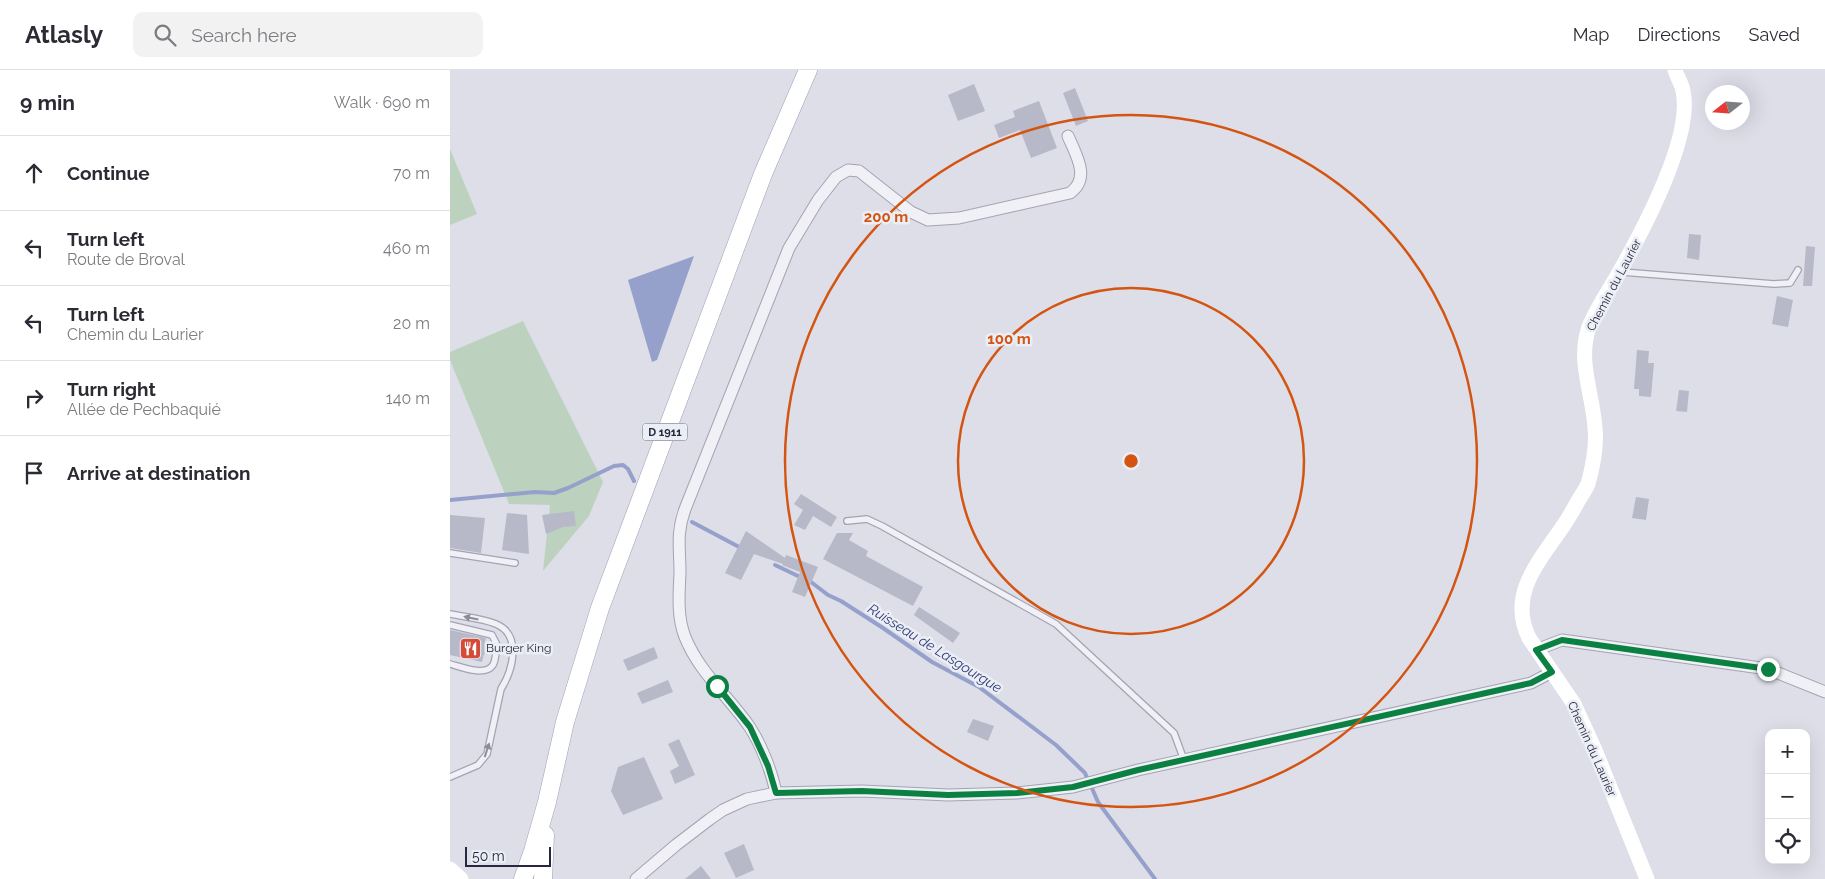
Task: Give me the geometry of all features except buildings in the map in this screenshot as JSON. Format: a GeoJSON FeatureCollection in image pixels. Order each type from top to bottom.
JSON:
{"type":"FeatureCollection","features":[{"type":"Feature","properties":{"kind":"main road","name":"D 1911"},"geometry":{"type":"LineString","coordinates":[[522,879],[547,802],[565,722],[600,608],[763,174],[808,70]]}},
{"type":"Feature","properties":{"kind":"main road","name":"D 1911"},"geometry":{"type":"LineString","coordinates":[[543,879],[547,802]]}},
{"type":"Feature","properties":{"kind":"street","name":"Chemin du Laurier"},"geometry":{"type":"LineString","coordinates":[[1647,879],[1595,750],[1574,704],[1536,650],[1523,627],[1523,598],[1535,565],[1562,528],[1587,486],[1595,457],[1596,428],[1586,378],[1586,341],[1590,326],[1653,210],[1674,156],[1683,118],[1683,91],[1675,70]]}},
{"type":"Feature","properties":{"kind":"street"},"geometry":{"type":"LineString","coordinates":[[776,793],[768,766],[750,727],[697,661],[685,636],[679,611],[680,571],[678,542],[684,509],[789,248],[818,200],[836,177],[848,170],[859,171],[911,212],[928,220],[959,218],[1070,193],[1078,187],[1082,175],[1079,161],[1068,136]]}},
{"type":"Feature","properties":{"kind":"street"},"geometry":{"type":"LineString","coordinates":[[1536,650],[1562,640],[1768,669],[1825,692]]}},
{"type":"Feature","properties":{"kind":"street"},"geometry":{"type":"LineString","coordinates":[[636,879],[676,845],[723,810],[746,800],[776,793],[862,791],[948,795],[1017,793],[1073,787],[1138,770],[1531,683],[1552,672]]}},
{"type":"Feature","properties":{"kind":"street"},"geometry":{"type":"LineString","coordinates":[[450,869],[461,879]]}},
{"type":"Feature","properties":{"kind":"lane"},"geometry":{"type":"LineString","coordinates":[[1620,272],[1774,284],[1790,283],[1798,270]]}},
{"type":"Feature","properties":{"kind":"lane"},"geometry":{"type":"LineString","coordinates":[[847,521],[868,519],[1056,624],[1174,733],[1184,760]]}},
{"type":"Feature","properties":{"kind":"lane"},"geometry":{"type":"LineString","coordinates":[[450,553],[515,563]]}},
{"type":"Feature","properties":{"kind":"lane"},"geometry":{"type":"LineString","coordinates":[[450,614],[496,624],[505,630],[513,644],[514,652],[506,682],[501,688],[487,754],[478,765],[450,777]]}},
{"type":"Feature","properties":{"kind":"lane"},"geometry":{"type":"LineString","coordinates":[[450,625],[492,636],[497,645],[493,664],[487,670],[480,671],[450,664]]}},
{"type":"Feature","properties":{"kind":"green space"},"geometry":{"type":"Polygon","coordinates":[[[450,149],[477,214],[450,225],[450,149]]]}},
{"type":"Feature","properties":{"kind":"green space"},"geometry":{"type":"Polygon","coordinates":[[[523,321],[603,482],[589,516],[543,571],[550,505],[509,504],[450,360],[450,352],[523,321]]]}},
{"type":"Feature","properties":{"kind":"water"},"geometry":{"type":"Polygon","coordinates":[[[694,256],[657,360],[652,362],[628,280],[694,256]]]}},
{"type":"Feature","properties":{"kind":"waterway","name":"Ruisseau de Lasgourgue"},"geometry":{"type":"LineString","coordinates":[[450,500],[535,492],[554,493],[614,466],[623,465],[628,469],[634,481]]}},
{"type":"Feature","properties":{"kind":"waterway","name":"Ruisseau de Lasgourgue"},"geometry":{"type":"LineString","coordinates":[[692,522],[741,548]]}},
{"type":"Feature","properties":{"kind":"waterway","name":"Ruisseau de Lasgourgue"},"geometry":{"type":"LineString","coordinates":[[775,565],[798,576]]}},
{"type":"Feature","properties":{"kind":"waterway","name":"Ruisseau de Lasgourgue"},"geometry":{"type":"LineString","coordinates":[[811,582],[932,662],[979,687],[1056,745],[1085,773],[1087,778]]}},
{"type":"Feature","properties":{"kind":"waterway","name":"Ruisseau de Lasgourgue"},"geometry":{"type":"LineString","coordinates":[[1091,786],[1098,802],[1155,879]]}},
{"type":"Feature","properties":{"kind":"place","name":"Burger King"},"geometry":{"type":"Point","coordinates":[470,648]}},
{"type":"Feature","properties":{"kind":"route"},"geometry":{"type":"LineString","coordinates":[[717,686],[750,727],[774,781],[776,793],[862,791],[948,795],[1017,793],[1073,787],[1138,770],[1531,683],[1552,672],[1536,650],[1562,640],[1768,669]]}}]}
